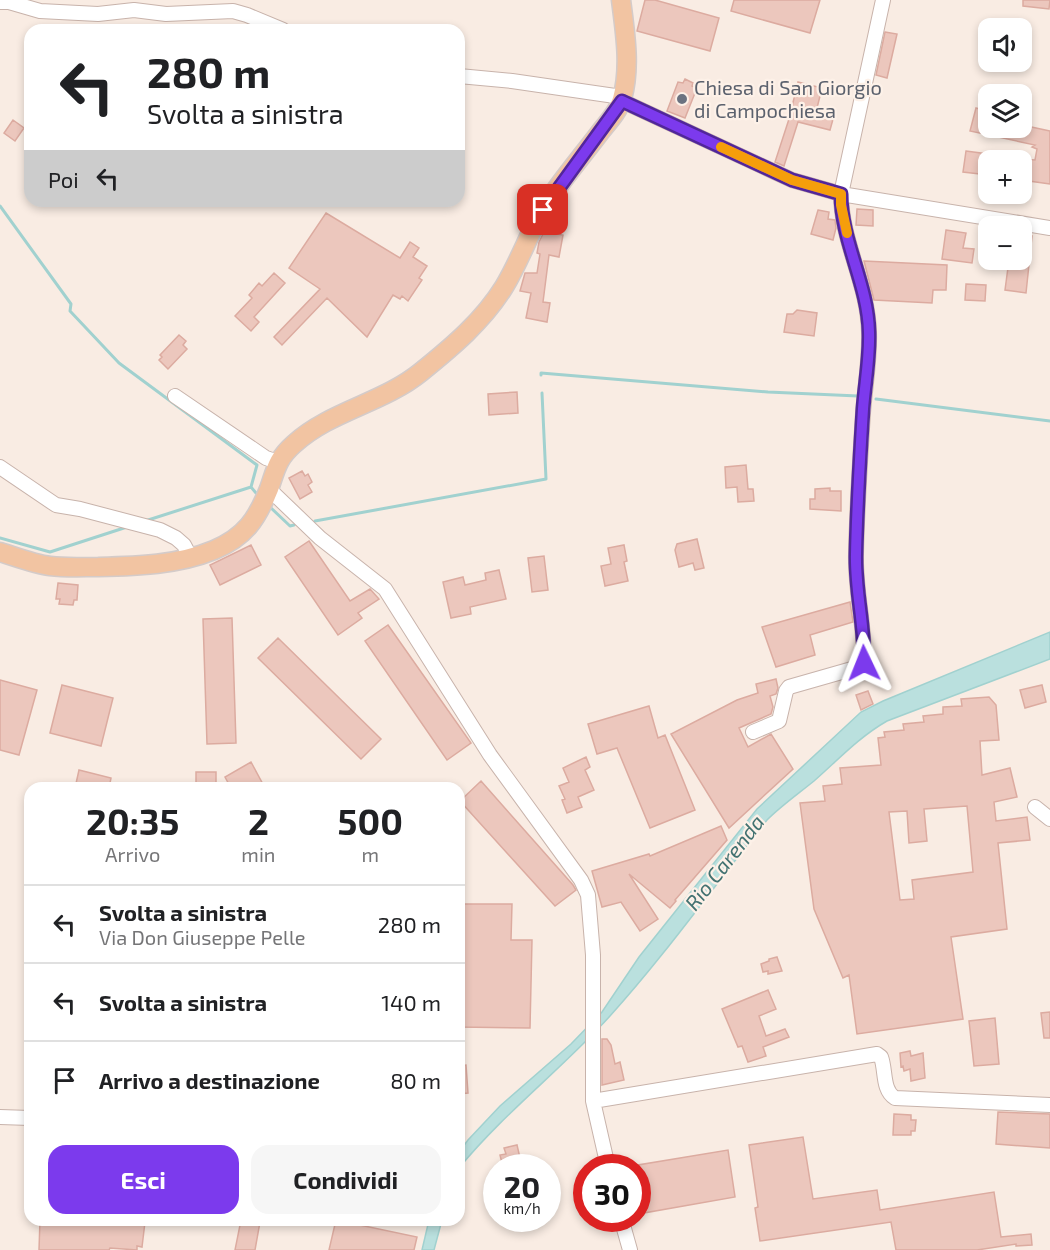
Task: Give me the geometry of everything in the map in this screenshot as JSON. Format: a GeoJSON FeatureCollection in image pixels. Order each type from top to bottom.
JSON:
{"type":"FeatureCollection","features":[{"type":"Feature","properties":{"kind":"main road"},"geometry":{"type":"LineString","coordinates":[[0,552],[50,566],[147,565],[191,558],[233,541],[244,532],[252,524],[269,489],[278,462],[295,442],[316,428],[388,393],[419,374],[472,328],[504,286],[553,193],[610,120],[622,101],[627,69],[621,0]]}},
{"type":"Feature","properties":{"kind":"street"},"geometry":{"type":"LineString","coordinates":[[753,732],[779,721],[789,687],[859,667],[864,663],[865,639],[856,585],[856,557],[859,469],[869,332],[861,285],[843,216],[841,194],[883,0]]}},
{"type":"Feature","properties":{"kind":"street"},"geometry":{"type":"LineString","coordinates":[[0,2],[9,2],[40,11],[87,13],[134,10],[166,14],[232,11],[269,24]]}},
{"type":"Feature","properties":{"kind":"street"},"geometry":{"type":"LineString","coordinates":[[465,77],[615,96],[792,180],[841,194],[1050,228]]}},
{"type":"Feature","properties":{"kind":"street"},"geometry":{"type":"LineString","coordinates":[[175,396],[266,458],[278,462]]}},
{"type":"Feature","properties":{"kind":"street"},"geometry":{"type":"LineString","coordinates":[[0,467],[56,505],[160,530],[177,538],[191,558]]}},
{"type":"Feature","properties":{"kind":"street"},"geometry":{"type":"LineString","coordinates":[[269,489],[320,538],[386,589],[490,756],[581,880],[588,895],[593,955],[593,1101],[605,1154]]}},
{"type":"Feature","properties":{"kind":"street"},"geometry":{"type":"LineString","coordinates":[[1035,807],[1050,819]]}},
{"type":"Feature","properties":{"kind":"street"},"geometry":{"type":"LineString","coordinates":[[593,1101],[877,1054],[881,1057],[883,1064],[887,1090],[895,1098],[1050,1106]]}},
{"type":"Feature","properties":{"kind":"street"},"geometry":{"type":"LineString","coordinates":[[0,1117],[24,1118]]}},
{"type":"Feature","properties":{"kind":"street"},"geometry":{"type":"LineString","coordinates":[[625,1232],[630,1250]]}},
{"type":"Feature","properties":{"kind":"water"},"geometry":{"type":"Polygon","coordinates":[[[1050,632],[1050,659],[887,721],[858,741],[772,815],[651,969],[610,1016],[495,1128],[465,1161],[465,1144],[468,1140],[500,1106],[571,1044],[602,1012],[639,957],[757,809],[861,712],[1050,632]]]}},
{"type":"Feature","properties":{"kind":"water"},"geometry":{"type":"Polygon","coordinates":[[[428,1226],[440,1226],[434,1250],[422,1250],[428,1226]]]}},
{"type":"Feature","properties":{"kind":"building"},"geometry":{"type":"Polygon","coordinates":[[[645,0],[655,0],[719,18],[710,51],[637,31],[645,0]]]}},
{"type":"Feature","properties":{"kind":"building"},"geometry":{"type":"Polygon","coordinates":[[[734,0],[820,0],[810,33],[731,11],[734,0]]]}},
{"type":"Feature","properties":{"kind":"building"},"geometry":{"type":"Polygon","coordinates":[[[1023,0],[1050,0],[1049,9],[1023,6],[1023,0]]]}},
{"type":"Feature","properties":{"kind":"building"},"geometry":{"type":"Polygon","coordinates":[[[885,32],[897,34],[887,78],[876,75],[885,32]]]}},
{"type":"Feature","properties":{"kind":"building","name":"Chiesa di San Giorgio di Campochiesa"},"geometry":{"type":"Polygon","coordinates":[[[685,79],[697,88],[685,118],[667,111],[678,82],[683,83],[685,79]]]}},
{"type":"Feature","properties":{"kind":"building"},"geometry":{"type":"Polygon","coordinates":[[[798,82],[822,88],[817,108],[835,112],[830,130],[798,122],[784,166],[775,162],[798,82]]]}},
{"type":"Feature","properties":{"kind":"building"},"geometry":{"type":"Polygon","coordinates":[[[976,108],[978,108],[978,133],[970,131],[976,108]]]}},
{"type":"Feature","properties":{"kind":"building"},"geometry":{"type":"Polygon","coordinates":[[[13,120],[24,128],[15,141],[4,133],[13,120]]]}},
{"type":"Feature","properties":{"kind":"building"},"geometry":{"type":"Polygon","coordinates":[[[1032,127],[1050,131],[1050,184],[1032,181],[1032,160],[1035,160],[1037,149],[1032,147],[1035,145],[1002,138],[1032,138],[1032,127]]]}},
{"type":"Feature","properties":{"kind":"building"},"geometry":{"type":"Polygon","coordinates":[[[966,151],[978,153],[978,174],[963,172],[966,151]]]}},
{"type":"Feature","properties":{"kind":"building"},"geometry":{"type":"Polygon","coordinates":[[[857,209],[873,210],[873,226],[856,225],[857,209]]]}},
{"type":"Feature","properties":{"kind":"building"},"geometry":{"type":"Polygon","coordinates":[[[818,210],[829,212],[828,219],[835,220],[833,240],[811,234],[818,210]]]}},
{"type":"Feature","properties":{"kind":"building"},"geometry":{"type":"Polygon","coordinates":[[[326,213],[400,258],[410,242],[419,248],[413,257],[427,266],[419,278],[422,280],[408,301],[402,296],[400,299],[393,295],[367,337],[327,298],[282,345],[274,337],[320,289],[289,268],[326,213]]]}},
{"type":"Feature","properties":{"kind":"building"},"geometry":{"type":"Polygon","coordinates":[[[946,230],[966,233],[963,248],[974,249],[972,263],[942,259],[946,230]]]}},
{"type":"Feature","properties":{"kind":"building"},"geometry":{"type":"Polygon","coordinates":[[[544,232],[563,235],[559,257],[549,255],[543,302],[550,303],[547,322],[526,318],[531,293],[520,291],[525,273],[537,273],[540,254],[537,253],[544,232]]]}},
{"type":"Feature","properties":{"kind":"building"},"geometry":{"type":"Polygon","coordinates":[[[864,261],[947,265],[946,290],[933,290],[932,303],[874,300],[864,261]]]}},
{"type":"Feature","properties":{"kind":"building"},"geometry":{"type":"Polygon","coordinates":[[[1008,270],[1028,270],[1026,293],[1005,290],[1008,270]]]}},
{"type":"Feature","properties":{"kind":"building"},"geometry":{"type":"Polygon","coordinates":[[[274,273],[285,283],[254,317],[259,322],[251,331],[235,316],[252,298],[249,295],[259,283],[262,286],[274,273]]]}},
{"type":"Feature","properties":{"kind":"building"},"geometry":{"type":"Polygon","coordinates":[[[966,284],[986,285],[985,301],[965,300],[966,284]]]}},
{"type":"Feature","properties":{"kind":"building"},"geometry":{"type":"Polygon","coordinates":[[[797,310],[817,313],[814,336],[784,332],[787,314],[793,314],[797,310]]]}},
{"type":"Feature","properties":{"kind":"building"},"geometry":{"type":"Polygon","coordinates":[[[179,335],[186,341],[183,345],[187,349],[168,369],[159,360],[162,357],[160,355],[179,335]]]}},
{"type":"Feature","properties":{"kind":"building"},"geometry":{"type":"Polygon","coordinates":[[[517,392],[518,413],[489,415],[488,394],[517,392]]]}},
{"type":"Feature","properties":{"kind":"building"},"geometry":{"type":"Polygon","coordinates":[[[746,465],[748,489],[753,489],[754,501],[738,502],[737,487],[726,488],[725,467],[746,465]]]}},
{"type":"Feature","properties":{"kind":"building"},"geometry":{"type":"Polygon","coordinates":[[[302,471],[305,476],[308,474],[312,482],[308,485],[312,492],[300,499],[289,478],[302,471]]]}},
{"type":"Feature","properties":{"kind":"building"},"geometry":{"type":"Polygon","coordinates":[[[830,488],[830,491],[841,491],[841,511],[810,509],[810,499],[815,499],[815,489],[830,488]]]}},
{"type":"Feature","properties":{"kind":"building"},"geometry":{"type":"Polygon","coordinates":[[[697,539],[704,568],[695,570],[693,563],[679,567],[675,550],[677,544],[697,539]]]}},
{"type":"Feature","properties":{"kind":"building"},"geometry":{"type":"Polygon","coordinates":[[[309,541],[350,601],[370,589],[379,599],[358,613],[362,618],[338,635],[285,557],[309,541]]]}},
{"type":"Feature","properties":{"kind":"building"},"geometry":{"type":"Polygon","coordinates":[[[251,545],[261,565],[220,585],[210,565],[251,545]]]}},
{"type":"Feature","properties":{"kind":"building"},"geometry":{"type":"Polygon","coordinates":[[[624,545],[627,561],[624,562],[628,581],[605,586],[601,566],[611,564],[608,548],[624,545]]]}},
{"type":"Feature","properties":{"kind":"building"},"geometry":{"type":"Polygon","coordinates":[[[544,556],[548,590],[532,592],[528,558],[544,556]]]}},
{"type":"Feature","properties":{"kind":"building"},"geometry":{"type":"Polygon","coordinates":[[[499,570],[506,599],[470,607],[471,614],[451,618],[443,582],[463,577],[465,585],[486,580],[485,573],[499,570]]]}},
{"type":"Feature","properties":{"kind":"building"},"geometry":{"type":"Polygon","coordinates":[[[58,583],[78,585],[77,600],[74,600],[73,605],[59,604],[60,599],[56,599],[58,583]]]}},
{"type":"Feature","properties":{"kind":"building"},"geometry":{"type":"Polygon","coordinates":[[[850,602],[853,622],[810,635],[815,655],[776,667],[762,627],[850,602]]]}},
{"type":"Feature","properties":{"kind":"building"},"geometry":{"type":"Polygon","coordinates":[[[232,618],[236,743],[207,744],[203,619],[232,618]]]}},
{"type":"Feature","properties":{"kind":"building"},"geometry":{"type":"Polygon","coordinates":[[[388,625],[471,743],[447,760],[365,641],[388,625]]]}},
{"type":"Feature","properties":{"kind":"building"},"geometry":{"type":"Polygon","coordinates":[[[278,638],[381,739],[361,759],[258,658],[278,638]]]}},
{"type":"Feature","properties":{"kind":"building"},"geometry":{"type":"Polygon","coordinates":[[[776,679],[778,688],[776,694],[770,696],[773,707],[771,714],[739,728],[748,747],[771,734],[793,769],[729,828],[671,734],[737,700],[758,693],[756,684],[776,679]]]}},
{"type":"Feature","properties":{"kind":"building"},"geometry":{"type":"Polygon","coordinates":[[[0,680],[37,690],[19,755],[0,750],[0,680]]]}},
{"type":"Feature","properties":{"kind":"building"},"geometry":{"type":"Polygon","coordinates":[[[62,685],[113,698],[101,746],[50,733],[62,685]]]}},
{"type":"Feature","properties":{"kind":"building"},"geometry":{"type":"Polygon","coordinates":[[[1042,685],[1046,702],[1025,708],[1020,690],[1042,685]]]}},
{"type":"Feature","properties":{"kind":"building"},"geometry":{"type":"Polygon","coordinates":[[[868,691],[873,704],[861,710],[856,695],[868,691]]]}},
{"type":"Feature","properties":{"kind":"building"},"geometry":{"type":"Polygon","coordinates":[[[989,697],[996,705],[999,740],[980,741],[982,775],[1010,768],[1017,797],[994,802],[996,821],[1027,817],[1030,840],[998,843],[1007,929],[951,937],[963,1019],[857,1034],[849,975],[843,978],[814,909],[800,803],[825,801],[823,786],[842,784],[840,768],[881,765],[878,738],[885,737],[884,732],[904,730],[903,724],[924,722],[923,716],[943,714],[943,707],[962,706],[961,699],[989,697]],[[967,806],[924,809],[927,841],[909,843],[907,811],[889,812],[900,900],[914,899],[912,880],[973,872],[967,806]]]}},
{"type":"Feature","properties":{"kind":"building"},"geometry":{"type":"Polygon","coordinates":[[[649,706],[658,738],[665,735],[695,810],[650,828],[617,748],[597,754],[588,724],[649,706]]]}},
{"type":"Feature","properties":{"kind":"building"},"geometry":{"type":"Polygon","coordinates":[[[586,757],[590,767],[585,770],[594,790],[578,797],[582,807],[567,813],[562,800],[565,799],[559,786],[569,782],[563,768],[586,757]]]}},
{"type":"Feature","properties":{"kind":"building"},"geometry":{"type":"Polygon","coordinates":[[[251,762],[262,782],[228,782],[225,777],[251,762]]]}},
{"type":"Feature","properties":{"kind":"building"},"geometry":{"type":"Polygon","coordinates":[[[79,770],[111,778],[110,782],[76,782],[79,770]]]}},
{"type":"Feature","properties":{"kind":"building"},"geometry":{"type":"Polygon","coordinates":[[[196,772],[216,772],[216,782],[196,782],[196,772]]]}},
{"type":"Feature","properties":{"kind":"building"},"geometry":{"type":"Polygon","coordinates":[[[481,781],[576,890],[555,906],[465,807],[465,796],[481,781]]]}},
{"type":"Feature","properties":{"kind":"building"},"geometry":{"type":"Polygon","coordinates":[[[721,826],[727,840],[670,908],[629,874],[658,919],[640,931],[621,902],[602,907],[592,871],[649,854],[650,856],[721,826]]]}},
{"type":"Feature","properties":{"kind":"building"},"geometry":{"type":"Polygon","coordinates":[[[465,904],[512,904],[511,940],[532,940],[530,1028],[465,1027],[465,904]]]}},
{"type":"Feature","properties":{"kind":"building"},"geometry":{"type":"Polygon","coordinates":[[[777,957],[782,971],[768,974],[768,971],[763,972],[761,964],[777,957]]]}},
{"type":"Feature","properties":{"kind":"building"},"geometry":{"type":"Polygon","coordinates":[[[768,990],[776,1009],[759,1016],[766,1036],[785,1029],[789,1037],[763,1047],[766,1056],[748,1062],[742,1046],[738,1047],[722,1009],[768,990]]]}},
{"type":"Feature","properties":{"kind":"building"},"geometry":{"type":"Polygon","coordinates":[[[1050,1012],[1050,1038],[1044,1038],[1041,1013],[1050,1012]]]}},
{"type":"Feature","properties":{"kind":"building"},"geometry":{"type":"Polygon","coordinates":[[[995,1018],[999,1064],[974,1066],[969,1021],[995,1018]]]}},
{"type":"Feature","properties":{"kind":"building"},"geometry":{"type":"Polygon","coordinates":[[[602,1039],[607,1039],[611,1045],[615,1064],[620,1062],[624,1080],[602,1085],[602,1039]]]}},
{"type":"Feature","properties":{"kind":"building"},"geometry":{"type":"Polygon","coordinates":[[[910,1051],[911,1056],[923,1053],[925,1078],[911,1081],[910,1069],[904,1071],[903,1066],[901,1067],[900,1053],[910,1051]]]}},
{"type":"Feature","properties":{"kind":"building"},"geometry":{"type":"Polygon","coordinates":[[[465,1065],[468,1093],[465,1093],[465,1065]]]}},
{"type":"Feature","properties":{"kind":"building"},"geometry":{"type":"Polygon","coordinates":[[[998,1112],[1050,1114],[1050,1148],[996,1144],[998,1112]]]}},
{"type":"Feature","properties":{"kind":"building"},"geometry":{"type":"Polygon","coordinates":[[[894,1114],[911,1115],[911,1120],[916,1120],[915,1131],[911,1131],[911,1135],[893,1135],[894,1114]]]}},
{"type":"Feature","properties":{"kind":"building"},"geometry":{"type":"Polygon","coordinates":[[[803,1137],[813,1199],[877,1190],[880,1210],[994,1192],[1001,1237],[1031,1234],[1032,1245],[1016,1246],[1016,1244],[977,1250],[896,1250],[891,1222],[760,1241],[755,1208],[758,1207],[749,1145],[803,1137]]]}},
{"type":"Feature","properties":{"kind":"building"},"geometry":{"type":"Polygon","coordinates":[[[517,1145],[519,1154],[506,1154],[504,1148],[517,1145]]]}},
{"type":"Feature","properties":{"kind":"building"},"geometry":{"type":"Polygon","coordinates":[[[728,1150],[735,1197],[651,1212],[651,1163],[728,1150]]]}},
{"type":"Feature","properties":{"kind":"building"},"geometry":{"type":"Polygon","coordinates":[[[40,1226],[145,1226],[142,1247],[137,1246],[137,1250],[110,1248],[109,1250],[39,1250],[40,1226]]]}},
{"type":"Feature","properties":{"kind":"building"},"geometry":{"type":"Polygon","coordinates":[[[240,1226],[259,1226],[255,1250],[235,1250],[240,1226]]]}},
{"type":"Feature","properties":{"kind":"building"},"geometry":{"type":"Polygon","coordinates":[[[335,1226],[365,1226],[417,1237],[414,1250],[329,1250],[335,1226]]]}},
{"type":"Feature","properties":{"kind":"waterway"},"geometry":{"type":"LineString","coordinates":[[0,206],[71,304],[70,311],[119,363],[257,465],[251,487]]}},
{"type":"Feature","properties":{"kind":"waterway"},"geometry":{"type":"LineString","coordinates":[[541,375],[541,373],[768,392],[858,396]]}},
{"type":"Feature","properties":{"kind":"waterway"},"geometry":{"type":"LineString","coordinates":[[315,521],[546,479],[542,393]]}},
{"type":"Feature","properties":{"kind":"waterway"},"geometry":{"type":"LineString","coordinates":[[876,399],[1050,421]]}},
{"type":"Feature","properties":{"kind":"waterway","name":"Rio Carenda"},"geometry":{"type":"LineString","coordinates":[[251,487],[256,493]]}},
{"type":"Feature","properties":{"kind":"waterway"},"geometry":{"type":"LineString","coordinates":[[145,521],[251,487]]}},
{"type":"Feature","properties":{"kind":"waterway","name":"Rio Carenda"},"geometry":{"type":"LineString","coordinates":[[271,508],[290,526],[294,525]]}},
{"type":"Feature","properties":{"kind":"waterway"},"geometry":{"type":"LineString","coordinates":[[0,538],[50,552],[127,527]]}},
{"type":"Feature","properties":{"kind":"slow traffic"},"geometry":{"type":"LineString","coordinates":[[721,147],[792,180],[841,194],[847,233]]}},
{"type":"Feature","properties":{"kind":"place","name":"Chiesa di San Giorgio di Campochiesa"},"geometry":{"type":"Point","coordinates":[682,99]}},
{"type":"Feature","properties":{"kind":"route"},"geometry":{"type":"LineString","coordinates":[[543,210],[553,193],[610,120],[622,101],[792,180],[841,194],[843,216],[866,303],[869,332],[859,469],[856,557],[856,585],[865,639],[864,663]]}}]}
